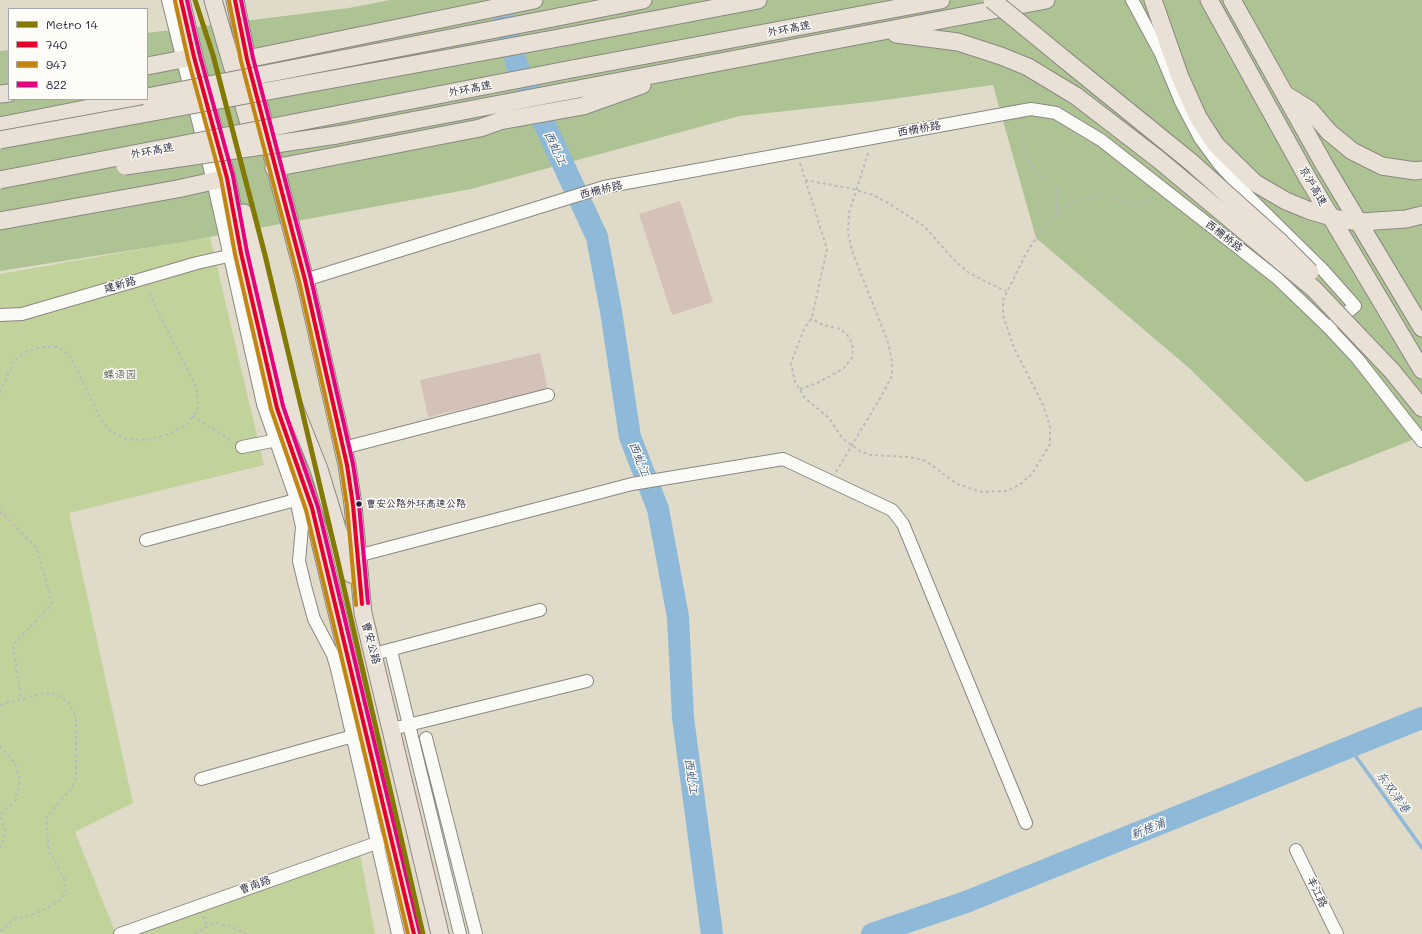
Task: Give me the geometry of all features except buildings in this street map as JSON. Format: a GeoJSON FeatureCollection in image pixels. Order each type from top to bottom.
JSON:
{"type":"FeatureCollection","features":[{"type":"Feature","properties":{"kind":"highway"},"geometry":{"type":"LineString","coordinates":[[181,0],[188,58],[220,180],[235,254],[277,408],[281,439],[302,498],[384,840],[414,934]]}},
{"type":"Feature","properties":{"kind":"highway"},"geometry":{"type":"LineString","coordinates":[[213,0],[240,97],[256,144],[274,168],[480,128],[500,121],[583,106],[696,66]]}},
{"type":"Feature","properties":{"kind":"highway","name":"曹安公路"},"geometry":{"type":"LineString","coordinates":[[235,0],[246,59],[305,280],[343,448],[353,505],[363,613],[440,934]]}},
{"type":"Feature","properties":{"kind":"highway"},"geometry":{"type":"LineString","coordinates":[[220,180],[230,159],[246,59],[534,0]]}},
{"type":"Feature","properties":{"kind":"highway"},"geometry":{"type":"LineString","coordinates":[[148,97],[643,0]]}},
{"type":"Feature","properties":{"kind":"highway"},"geometry":{"type":"LineString","coordinates":[[0,140],[758,0]]}},
{"type":"Feature","properties":{"kind":"highway","name":"外环高速"},"geometry":{"type":"LineString","coordinates":[[0,181],[572,69],[941,0]]}},
{"type":"Feature","properties":{"kind":"highway"},"geometry":{"type":"LineString","coordinates":[[992,0],[1185,158],[1278,240],[1360,325],[1422,404]]}},
{"type":"Feature","properties":{"kind":"highway"},"geometry":{"type":"LineString","coordinates":[[0,181],[151,163],[337,135],[1046,0]]}},
{"type":"Feature","properties":{"kind":"highway"},"geometry":{"type":"LineString","coordinates":[[1153,0],[1180,77],[1198,117],[1216,145],[1255,183],[1286,201],[1308,210],[1338,219],[1366,222],[1406,219],[1422,215]]}},
{"type":"Feature","properties":{"kind":"highway","name":"京沪高速"},"geometry":{"type":"LineString","coordinates":[[1209,0],[1307,177],[1422,370]]}},
{"type":"Feature","properties":{"kind":"highway","name":"京沪高速"},"geometry":{"type":"LineString","coordinates":[[1232,0],[1284,94],[1422,328]]}},
{"type":"Feature","properties":{"kind":"highway"},"geometry":{"type":"LineString","coordinates":[[868,34],[908,35],[936,38],[980,48],[1028,67],[1076,96],[1158,159],[1314,289],[1382,360],[1422,408]]}},
{"type":"Feature","properties":{"kind":"highway"},"geometry":{"type":"LineString","coordinates":[[148,66],[188,58]]}},
{"type":"Feature","properties":{"kind":"highway"},"geometry":{"type":"LineString","coordinates":[[188,58],[207,74],[221,115],[230,159],[291,399],[319,469],[363,613]]}},
{"type":"Feature","properties":{"kind":"highway"},"geometry":{"type":"LineString","coordinates":[[1284,94],[1310,110],[1329,132],[1352,151],[1382,166],[1415,171],[1422,170]]}},
{"type":"Feature","properties":{"kind":"highway"},"geometry":{"type":"LineString","coordinates":[[0,126],[130,100]]}},
{"type":"Feature","properties":{"kind":"highway"},"geometry":{"type":"LineString","coordinates":[[0,221],[220,180]]}},
{"type":"Feature","properties":{"kind":"street"},"geometry":{"type":"LineString","coordinates":[[168,0],[188,58]]}},
{"type":"Feature","properties":{"kind":"street"},"geometry":{"type":"LineString","coordinates":[[1132,0],[1161,54],[1181,102],[1200,138],[1219,164],[1248,198],[1323,270],[1355,306],[1328,327]]}},
{"type":"Feature","properties":{"kind":"street","name":"西栅桥路"},"geometry":{"type":"LineString","coordinates":[[305,280],[604,187],[1031,109],[1056,113],[1101,140],[1277,278],[1328,327],[1357,358],[1422,440]]}},
{"type":"Feature","properties":{"kind":"street","name":"建新路"},"geometry":{"type":"LineString","coordinates":[[0,315],[22,314],[144,278],[235,254]]}},
{"type":"Feature","properties":{"kind":"street"},"geometry":{"type":"LineString","coordinates":[[343,448],[548,395]]}},
{"type":"Feature","properties":{"kind":"street"},"geometry":{"type":"LineString","coordinates":[[242,447],[281,439]]}},
{"type":"Feature","properties":{"kind":"street"},"geometry":{"type":"LineString","coordinates":[[357,556],[632,484],[783,459],[892,510],[903,524],[1026,822]]}},
{"type":"Feature","properties":{"kind":"street"},"geometry":{"type":"LineString","coordinates":[[146,540],[302,498],[302,527],[299,561],[314,620],[333,655],[359,734],[202,779]]}},
{"type":"Feature","properties":{"kind":"street"},"geometry":{"type":"LineString","coordinates":[[374,654],[391,651],[540,610]]}},
{"type":"Feature","properties":{"kind":"street"},"geometry":{"type":"LineString","coordinates":[[391,651],[460,934]]}},
{"type":"Feature","properties":{"kind":"street"},"geometry":{"type":"LineString","coordinates":[[392,729],[587,681]]}},
{"type":"Feature","properties":{"kind":"street"},"geometry":{"type":"LineString","coordinates":[[426,738],[476,934]]}},
{"type":"Feature","properties":{"kind":"street"},"geometry":{"type":"LineString","coordinates":[[417,835],[449,828]]}},
{"type":"Feature","properties":{"kind":"street"},"geometry":{"type":"LineString","coordinates":[[384,840],[398,934]]}},
{"type":"Feature","properties":{"kind":"street","name":"曹南路"},"geometry":{"type":"LineString","coordinates":[[120,934],[384,840]]}},
{"type":"Feature","properties":{"kind":"street","name":"丰江路"},"geometry":{"type":"LineString","coordinates":[[1296,850],[1337,934]]}},
{"type":"Feature","properties":{"kind":"path"},"geometry":{"type":"LineString","coordinates":[[1021,110],[1021,134],[1024,149],[1036,172],[1048,180],[1055,188],[1057,194],[1057,213]]}},
{"type":"Feature","properties":{"kind":"path"},"geometry":{"type":"LineString","coordinates":[[830,481],[892,376],[892,362],[888,342],[852,251],[848,233],[849,213],[872,138]]}},
{"type":"Feature","properties":{"kind":"path"},"geometry":{"type":"LineString","coordinates":[[796,152],[827,249],[811,318],[804,329],[791,363],[795,382],[805,398],[829,418],[842,438],[852,445],[871,456],[909,457],[926,461],[957,484],[982,492],[1008,491],[1019,485],[1032,474],[1050,444],[1050,426],[1043,405],[1014,348],[1002,316],[1003,300],[1006,290],[1042,229],[1057,213],[1078,200],[1102,195],[1115,197],[1124,202],[1135,205],[1144,204],[1162,187]]}},
{"type":"Feature","properties":{"kind":"path"},"geometry":{"type":"LineString","coordinates":[[805,180],[857,190],[873,195],[924,226],[954,260],[968,272],[986,282],[1006,290]]}},
{"type":"Feature","properties":{"kind":"path"},"geometry":{"type":"LineString","coordinates":[[0,392],[14,361],[25,352],[41,346],[57,347],[69,354],[101,419],[110,431],[126,439],[147,440],[169,434],[187,424],[198,409],[197,388],[158,312],[144,278]]}},
{"type":"Feature","properties":{"kind":"path"},"geometry":{"type":"LineString","coordinates":[[800,389],[817,383],[843,369],[852,358],[854,351],[852,342],[841,329],[823,326],[811,318]]}},
{"type":"Feature","properties":{"kind":"path"},"geometry":{"type":"LineString","coordinates":[[192,416],[242,447]]}},
{"type":"Feature","properties":{"kind":"path"},"geometry":{"type":"LineString","coordinates":[[0,511],[37,548],[52,604],[13,645],[21,698]]}},
{"type":"Feature","properties":{"kind":"path"},"geometry":{"type":"LineString","coordinates":[[0,706],[44,693],[58,695],[69,703],[76,717],[76,778],[70,789],[46,818],[48,851],[65,881],[66,892],[58,902],[36,913],[13,920],[0,932]]}},
{"type":"Feature","properties":{"kind":"path"},"geometry":{"type":"LineString","coordinates":[[0,746],[15,763],[20,782],[15,800],[0,815],[6,832],[0,848]]}},
{"type":"Feature","properties":{"kind":"path"},"geometry":{"type":"LineString","coordinates":[[195,934],[213,923],[231,926],[246,934]]}},
{"type":"Feature","properties":{"kind":"green space"},"geometry":{"type":"Polygon","coordinates":[[[390,0],[1422,0],[1422,436],[1306,482],[1189,368],[1036,238],[993,85],[878,101],[740,116],[471,189],[177,243],[0,271],[0,51],[8,50],[8,100],[148,100],[148,33],[349,8],[390,0]]]}},
{"type":"Feature","properties":{"kind":"green space","name":"蝶语园"},"geometry":{"type":"Polygon","coordinates":[[[210,237],[264,465],[69,513],[133,803],[75,832],[116,934],[0,934],[0,274],[210,237]]]}},
{"type":"Feature","properties":{"kind":"green space"},"geometry":{"type":"Polygon","coordinates":[[[359,848],[375,934],[126,934],[359,848]]]}},
{"type":"Feature","properties":{"kind":"waterway","name":"西虬江"},"geometry":{"type":"LineString","coordinates":[[499,0],[517,65],[597,237],[611,311],[630,437],[658,509],[678,617],[683,718],[712,934]]}},
{"type":"Feature","properties":{"kind":"waterway","name":"新槎浦"},"geometry":{"type":"LineString","coordinates":[[872,934],[966,902],[1422,718]]}},
{"type":"Feature","properties":{"kind":"waterway","name":"东双洋港"},"geometry":{"type":"LineString","coordinates":[[1349,747],[1422,848]]}},
{"type":"Feature","properties":{"kind":"metro line","name":"14"},"geometry":{"type":"LineString","coordinates":[[195,0],[213,55],[265,255],[339,566],[423,934]]}},
{"type":"Feature","properties":{"kind":"transit line","name":"740"},"geometry":{"type":"LineString","coordinates":[[181,0],[194,57],[227,178],[241,253],[277,408],[312,508],[414,934]]}},
{"type":"Feature","properties":{"kind":"transit line","name":"822"},"geometry":{"type":"LineString","coordinates":[[187,0],[200,56],[233,176],[247,252],[283,406],[318,507],[420,933]]}},
{"type":"Feature","properties":{"kind":"transit line","name":"740"},"geometry":{"type":"LineString","coordinates":[[235,0],[247,59],[305,280],[347,465],[353,505],[362,604]]}},
{"type":"Feature","properties":{"kind":"transit line","name":"822"},"geometry":{"type":"LineString","coordinates":[[241,0],[253,58],[311,279],[353,464],[359,504],[368,603]]}},
{"type":"Feature","properties":{"kind":"transit line","name":"947"},"geometry":{"type":"LineString","coordinates":[[175,1],[188,59],[221,179],[235,254],[271,409],[306,510],[408,934]]}},
{"type":"Feature","properties":{"kind":"transit line","name":"947"},"geometry":{"type":"LineString","coordinates":[[229,1],[241,61],[299,281],[341,466],[347,506],[356,605]]}},
{"type":"Feature","properties":{"kind":"place","name":"曹安公路外环高速公路"},"geometry":{"type":"Point","coordinates":[359,504]}}]}
